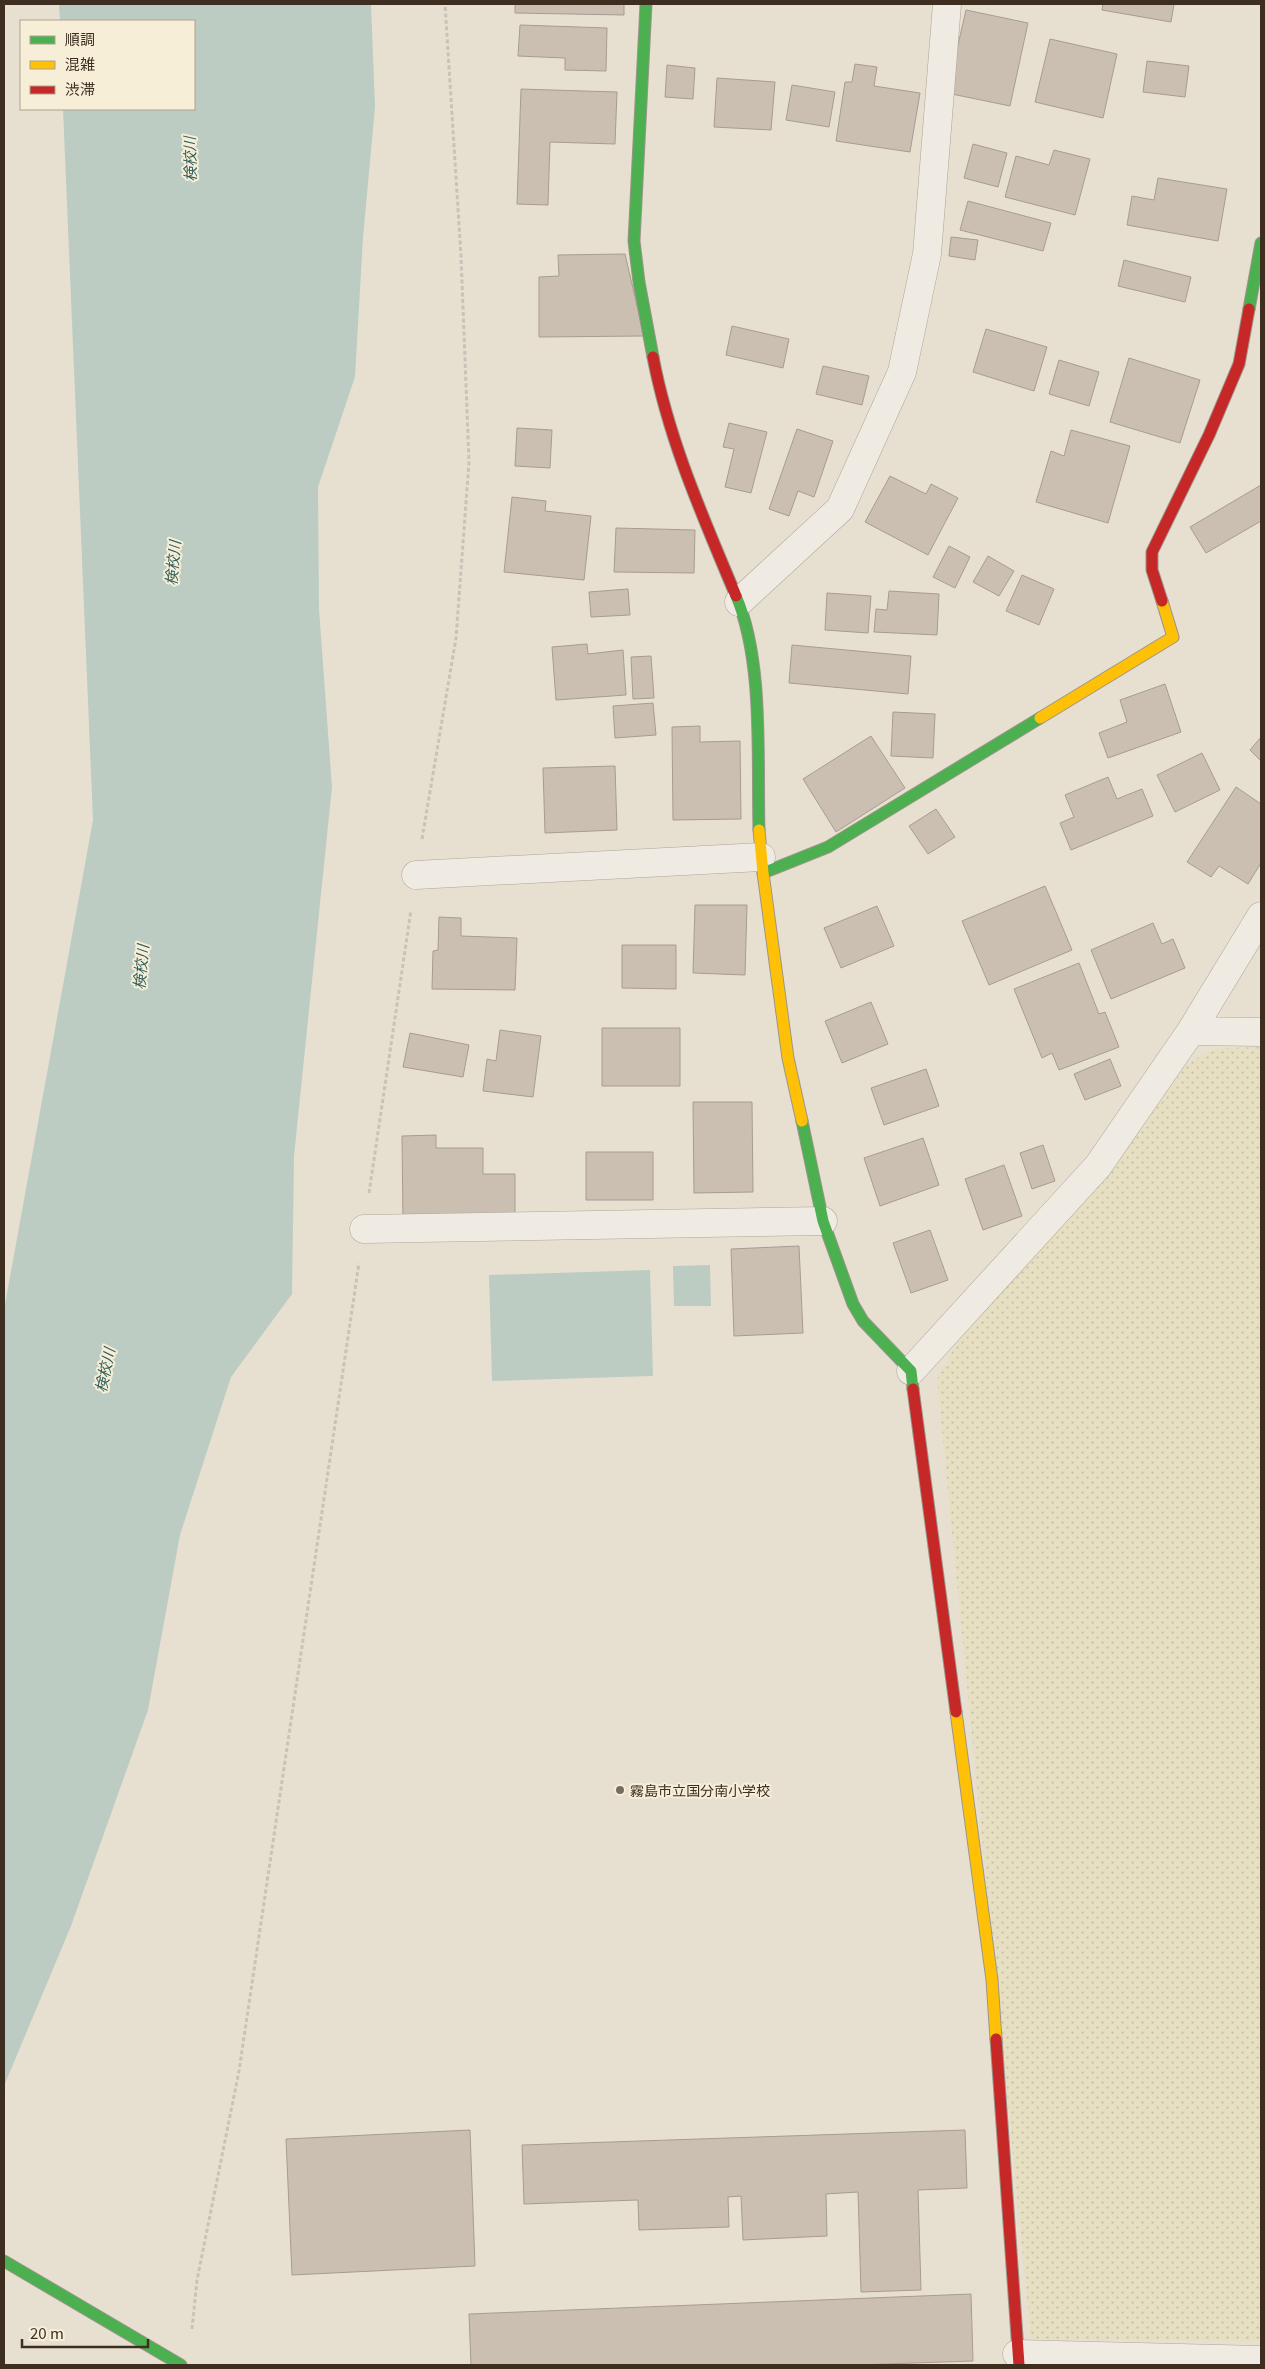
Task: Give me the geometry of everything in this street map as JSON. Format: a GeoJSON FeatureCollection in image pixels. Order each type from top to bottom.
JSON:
{"type":"FeatureCollection","features":[{"type":"Feature","properties":{"kind":"street"},"geometry":{"type":"LineString","coordinates":[[646,4],[634,241],[639,282],[655,366],[674,441],[688,482],[746,619],[755,680],[762,865],[788,1058],[823,1221],[832,1253],[853,1304],[876,1336],[911,1371],[992,1980],[1018,2359],[1261,2360]]}},
{"type":"Feature","properties":{"kind":"street"},"geometry":{"type":"LineString","coordinates":[[739,602],[840,509],[902,372],[927,254],[947,4]]}},
{"type":"Feature","properties":{"kind":"street"},"geometry":{"type":"LineString","coordinates":[[416,875],[762,865],[828,847],[1172,637],[1152,570],[1152,552],[1209,435],[1239,364],[1261,243]]}},
{"type":"Feature","properties":{"kind":"street"},"geometry":{"type":"LineString","coordinates":[[911,1371],[1098,1166],[1191,1031],[1261,916]]}},
{"type":"Feature","properties":{"kind":"street"},"geometry":{"type":"LineString","coordinates":[[1191,1031],[1261,1032]]}},
{"type":"Feature","properties":{"kind":"street"},"geometry":{"type":"LineString","coordinates":[[364,1229],[823,1221]]}},
{"type":"Feature","properties":{"kind":"street"},"geometry":{"type":"LineString","coordinates":[[4,2261],[181,2365]]}},
{"type":"Feature","properties":{"kind":"path"},"geometry":{"type":"LineString","coordinates":[[192,2337],[197,2280],[239,2071],[416,875],[456,638],[468,462],[461,256],[445,4]]}},
{"type":"Feature","properties":{"kind":"shaded area"},"geometry":{"type":"Polygon","coordinates":[[[1261,1047],[1261,2341],[1031,2339],[937,1379],[967,1325],[1122,1156],[1187,1064],[1204,1054],[1222,1048],[1261,1047]]]}},
{"type":"Feature","properties":{"kind":"water","name":"検校川"},"geometry":{"type":"Polygon","coordinates":[[[59,4],[371,4],[375,107],[363,238],[355,377],[318,487],[319,609],[332,787],[294,1156],[292,1294],[231,1377],[180,1535],[148,1710],[71,1926],[4,2086],[4,1310],[93,820],[63,110],[195,110],[195,20],[60,20],[59,4]]]}},
{"type":"Feature","properties":{"kind":"water"},"geometry":{"type":"Polygon","coordinates":[[[710,1265],[711,1306],[674,1306],[673,1266],[710,1265]]]}},
{"type":"Feature","properties":{"kind":"water"},"geometry":{"type":"Polygon","coordinates":[[[650,1270],[653,1376],[492,1381],[489,1275],[650,1270]]]}},
{"type":"Feature","properties":{"kind":"building"},"geometry":{"type":"Polygon","coordinates":[[[515,4],[624,4],[624,15],[515,13],[515,4]]]}},
{"type":"Feature","properties":{"kind":"building"},"geometry":{"type":"Polygon","coordinates":[[[1103,4],[1174,4],[1171,22],[1102,10],[1103,4]]]}},
{"type":"Feature","properties":{"kind":"building"},"geometry":{"type":"Polygon","coordinates":[[[966,10],[1028,23],[1010,106],[947,93],[966,10]]]}},
{"type":"Feature","properties":{"kind":"building"},"geometry":{"type":"Polygon","coordinates":[[[520,25],[607,28],[606,71],[565,70],[565,58],[518,56],[520,25]]]}},
{"type":"Feature","properties":{"kind":"building"},"geometry":{"type":"Polygon","coordinates":[[[1050,39],[1117,54],[1103,118],[1035,102],[1050,39]]]}},
{"type":"Feature","properties":{"kind":"building"},"geometry":{"type":"Polygon","coordinates":[[[1147,61],[1189,66],[1185,97],[1143,92],[1147,61]]]}},
{"type":"Feature","properties":{"kind":"building"},"geometry":{"type":"Polygon","coordinates":[[[855,64],[877,67],[874,86],[920,93],[910,152],[836,141],[845,82],[852,82],[855,64]]]}},
{"type":"Feature","properties":{"kind":"building"},"geometry":{"type":"Polygon","coordinates":[[[667,65],[695,68],[693,99],[665,97],[667,65]]]}},
{"type":"Feature","properties":{"kind":"building"},"geometry":{"type":"Polygon","coordinates":[[[717,78],[775,82],[771,130],[714,127],[717,78]]]}},
{"type":"Feature","properties":{"kind":"building"},"geometry":{"type":"Polygon","coordinates":[[[792,85],[835,92],[829,127],[786,120],[792,85]]]}},
{"type":"Feature","properties":{"kind":"building"},"geometry":{"type":"Polygon","coordinates":[[[521,89],[617,92],[615,144],[550,142],[548,205],[517,204],[521,89]]]}},
{"type":"Feature","properties":{"kind":"building"},"geometry":{"type":"Polygon","coordinates":[[[973,144],[1007,153],[998,187],[964,178],[973,144]]]}},
{"type":"Feature","properties":{"kind":"building"},"geometry":{"type":"Polygon","coordinates":[[[1054,150],[1090,159],[1075,215],[1005,197],[1016,156],[1049,165],[1054,150]]]}},
{"type":"Feature","properties":{"kind":"building"},"geometry":{"type":"Polygon","coordinates":[[[1158,178],[1227,189],[1218,241],[1127,225],[1132,196],[1154,200],[1158,178]]]}},
{"type":"Feature","properties":{"kind":"building"},"geometry":{"type":"Polygon","coordinates":[[[968,201],[1051,223],[1043,251],[960,230],[968,201]]]}},
{"type":"Feature","properties":{"kind":"building"},"geometry":{"type":"Polygon","coordinates":[[[951,237],[978,240],[975,260],[949,256],[951,237]]]}},
{"type":"Feature","properties":{"kind":"building"},"geometry":{"type":"Polygon","coordinates":[[[625,254],[644,336],[539,337],[539,277],[559,276],[558,255],[625,254]]]}},
{"type":"Feature","properties":{"kind":"building"},"geometry":{"type":"Polygon","coordinates":[[[1124,260],[1191,277],[1185,302],[1118,286],[1124,260]]]}},
{"type":"Feature","properties":{"kind":"building"},"geometry":{"type":"Polygon","coordinates":[[[732,326],[789,339],[783,368],[726,355],[732,326]]]}},
{"type":"Feature","properties":{"kind":"building"},"geometry":{"type":"Polygon","coordinates":[[[986,329],[1047,347],[1034,391],[973,372],[986,329]]]}},
{"type":"Feature","properties":{"kind":"building"},"geometry":{"type":"Polygon","coordinates":[[[1129,358],[1200,380],[1180,443],[1110,422],[1129,358]]]}},
{"type":"Feature","properties":{"kind":"building"},"geometry":{"type":"Polygon","coordinates":[[[1059,360],[1099,372],[1089,406],[1049,394],[1059,360]]]}},
{"type":"Feature","properties":{"kind":"building"},"geometry":{"type":"Polygon","coordinates":[[[823,366],[869,376],[862,405],[816,394],[823,366]]]}},
{"type":"Feature","properties":{"kind":"building"},"geometry":{"type":"Polygon","coordinates":[[[729,423],[767,432],[751,493],[725,487],[734,449],[723,447],[729,423]]]}},
{"type":"Feature","properties":{"kind":"building"},"geometry":{"type":"Polygon","coordinates":[[[517,428],[552,430],[550,468],[515,466],[517,428]]]}},
{"type":"Feature","properties":{"kind":"building"},"geometry":{"type":"Polygon","coordinates":[[[797,429],[833,441],[814,497],[798,491],[789,516],[769,509],[797,429]]]}},
{"type":"Feature","properties":{"kind":"building"},"geometry":{"type":"Polygon","coordinates":[[[1071,430],[1130,446],[1108,523],[1036,502],[1051,451],[1064,456],[1071,430]]]}},
{"type":"Feature","properties":{"kind":"building"},"geometry":{"type":"Polygon","coordinates":[[[890,476],[926,494],[931,484],[958,498],[928,555],[865,522],[890,476]]]}},
{"type":"Feature","properties":{"kind":"building"},"geometry":{"type":"Polygon","coordinates":[[[1261,485],[1261,521],[1206,553],[1190,527],[1261,485]]]}},
{"type":"Feature","properties":{"kind":"building"},"geometry":{"type":"Polygon","coordinates":[[[512,497],[546,501],[545,511],[591,516],[584,580],[504,572],[512,497]]]}},
{"type":"Feature","properties":{"kind":"building"},"geometry":{"type":"Polygon","coordinates":[[[616,528],[695,530],[694,573],[614,572],[616,528]]]}},
{"type":"Feature","properties":{"kind":"building"},"geometry":{"type":"Polygon","coordinates":[[[949,546],[970,557],[955,588],[933,577],[949,546]]]}},
{"type":"Feature","properties":{"kind":"building"},"geometry":{"type":"Polygon","coordinates":[[[988,556],[1014,571],[999,596],[973,582],[988,556]]]}},
{"type":"Feature","properties":{"kind":"building"},"geometry":{"type":"Polygon","coordinates":[[[1022,575],[1054,589],[1039,625],[1006,611],[1022,575]]]}},
{"type":"Feature","properties":{"kind":"building"},"geometry":{"type":"Polygon","coordinates":[[[628,589],[630,615],[591,617],[589,592],[628,589]]]}},
{"type":"Feature","properties":{"kind":"building"},"geometry":{"type":"Polygon","coordinates":[[[889,591],[939,594],[937,635],[874,632],[876,609],[887,610],[889,591]]]}},
{"type":"Feature","properties":{"kind":"building"},"geometry":{"type":"Polygon","coordinates":[[[827,593],[871,596],[868,633],[825,630],[827,593]]]}},
{"type":"Feature","properties":{"kind":"building"},"geometry":{"type":"Polygon","coordinates":[[[587,644],[588,654],[623,650],[626,695],[556,700],[552,647],[587,644]]]}},
{"type":"Feature","properties":{"kind":"building"},"geometry":{"type":"Polygon","coordinates":[[[792,645],[911,656],[908,694],[789,683],[792,645]]]}},
{"type":"Feature","properties":{"kind":"building"},"geometry":{"type":"Polygon","coordinates":[[[651,656],[654,698],[633,699],[631,657],[651,656]]]}},
{"type":"Feature","properties":{"kind":"building"},"geometry":{"type":"Polygon","coordinates":[[[1165,684],[1181,732],[1108,758],[1099,733],[1127,722],[1120,700],[1165,684]]]}},
{"type":"Feature","properties":{"kind":"building"},"geometry":{"type":"Polygon","coordinates":[[[653,703],[656,735],[615,738],[613,706],[653,703]]]}},
{"type":"Feature","properties":{"kind":"building"},"geometry":{"type":"Polygon","coordinates":[[[893,712],[935,714],[933,758],[891,756],[893,712]]]}},
{"type":"Feature","properties":{"kind":"building"},"geometry":{"type":"Polygon","coordinates":[[[700,726],[700,742],[740,741],[741,819],[673,820],[672,727],[700,726]]]}},
{"type":"Feature","properties":{"kind":"building"},"geometry":{"type":"Polygon","coordinates":[[[871,736],[905,788],[836,832],[803,779],[871,736]]]}},
{"type":"Feature","properties":{"kind":"building"},"geometry":{"type":"Polygon","coordinates":[[[1261,737],[1261,761],[1250,750],[1261,737]]]}},
{"type":"Feature","properties":{"kind":"building"},"geometry":{"type":"Polygon","coordinates":[[[1202,753],[1220,790],[1175,812],[1157,775],[1202,753]]]}},
{"type":"Feature","properties":{"kind":"building"},"geometry":{"type":"Polygon","coordinates":[[[615,766],[617,830],[545,833],[543,768],[615,766]]]}},
{"type":"Feature","properties":{"kind":"building"},"geometry":{"type":"Polygon","coordinates":[[[1108,777],[1117,799],[1142,789],[1153,816],[1071,850],[1060,823],[1074,817],[1065,795],[1108,777]]]}},
{"type":"Feature","properties":{"kind":"building"},"geometry":{"type":"Polygon","coordinates":[[[1236,787],[1261,804],[1261,863],[1248,884],[1219,866],[1211,877],[1187,862],[1236,787]]]}},
{"type":"Feature","properties":{"kind":"building"},"geometry":{"type":"Polygon","coordinates":[[[936,809],[955,837],[928,854],[909,826],[936,809]]]}},
{"type":"Feature","properties":{"kind":"building"},"geometry":{"type":"Polygon","coordinates":[[[1045,886],[1072,950],[989,985],[962,921],[1045,886]]]}},
{"type":"Feature","properties":{"kind":"building"},"geometry":{"type":"Polygon","coordinates":[[[695,905],[747,905],[745,975],[693,973],[695,905]]]}},
{"type":"Feature","properties":{"kind":"building"},"geometry":{"type":"Polygon","coordinates":[[[877,906],[894,946],[841,968],[824,928],[877,906]]]}},
{"type":"Feature","properties":{"kind":"building"},"geometry":{"type":"Polygon","coordinates":[[[439,917],[461,918],[461,936],[517,938],[515,990],[432,989],[433,951],[438,950],[439,917]]]}},
{"type":"Feature","properties":{"kind":"building"},"geometry":{"type":"Polygon","coordinates":[[[1153,923],[1162,944],[1173,939],[1185,968],[1111,999],[1091,950],[1153,923]]]}},
{"type":"Feature","properties":{"kind":"building"},"geometry":{"type":"Polygon","coordinates":[[[622,945],[676,945],[676,989],[622,988],[622,945]]]}},
{"type":"Feature","properties":{"kind":"building"},"geometry":{"type":"Polygon","coordinates":[[[1079,963],[1099,1014],[1105,1012],[1119,1047],[1059,1070],[1052,1053],[1042,1058],[1014,989],[1079,963]]]}},
{"type":"Feature","properties":{"kind":"building"},"geometry":{"type":"Polygon","coordinates":[[[871,1002],[888,1044],[842,1063],[825,1021],[871,1002]]]}},
{"type":"Feature","properties":{"kind":"building"},"geometry":{"type":"Polygon","coordinates":[[[602,1028],[680,1028],[680,1086],[602,1086],[602,1028]]]}},
{"type":"Feature","properties":{"kind":"building"},"geometry":{"type":"Polygon","coordinates":[[[500,1030],[541,1036],[533,1097],[483,1091],[487,1059],[496,1061],[500,1030]]]}},
{"type":"Feature","properties":{"kind":"building"},"geometry":{"type":"Polygon","coordinates":[[[410,1033],[469,1045],[463,1077],[403,1067],[410,1033]]]}},
{"type":"Feature","properties":{"kind":"building"},"geometry":{"type":"Polygon","coordinates":[[[1110,1059],[1121,1086],[1085,1100],[1074,1074],[1110,1059]]]}},
{"type":"Feature","properties":{"kind":"building"},"geometry":{"type":"Polygon","coordinates":[[[926,1069],[939,1106],[884,1125],[871,1088],[926,1069]]]}},
{"type":"Feature","properties":{"kind":"building"},"geometry":{"type":"Polygon","coordinates":[[[693,1102],[752,1102],[753,1192],[694,1193],[693,1102]]]}},
{"type":"Feature","properties":{"kind":"building"},"geometry":{"type":"Polygon","coordinates":[[[436,1135],[436,1148],[483,1148],[483,1174],[515,1174],[515,1219],[403,1221],[402,1136],[436,1135]]]}},
{"type":"Feature","properties":{"kind":"building"},"geometry":{"type":"Polygon","coordinates":[[[923,1138],[939,1185],[880,1206],[864,1158],[923,1138]]]}},
{"type":"Feature","properties":{"kind":"building"},"geometry":{"type":"Polygon","coordinates":[[[1043,1145],[1055,1181],[1032,1189],[1020,1153],[1043,1145]]]}},
{"type":"Feature","properties":{"kind":"building"},"geometry":{"type":"Polygon","coordinates":[[[586,1152],[653,1152],[653,1200],[586,1200],[586,1152]]]}},
{"type":"Feature","properties":{"kind":"building"},"geometry":{"type":"Polygon","coordinates":[[[1004,1165],[1022,1216],[983,1230],[965,1179],[1004,1165]]]}},
{"type":"Feature","properties":{"kind":"building"},"geometry":{"type":"Polygon","coordinates":[[[930,1230],[948,1280],[911,1293],[893,1243],[930,1230]]]}},
{"type":"Feature","properties":{"kind":"building"},"geometry":{"type":"Polygon","coordinates":[[[799,1246],[803,1333],[734,1336],[731,1249],[799,1246]]]}},
{"type":"Feature","properties":{"kind":"building"},"geometry":{"type":"Polygon","coordinates":[[[470,2130],[475,2266],[292,2275],[286,2139],[470,2130]]]}},
{"type":"Feature","properties":{"kind":"building"},"geometry":{"type":"Polygon","coordinates":[[[965,2130],[967,2188],[918,2190],[921,2290],[861,2292],[858,2192],[826,2194],[827,2236],[743,2240],[741,2196],[728,2197],[729,2227],[639,2230],[638,2200],[524,2204],[522,2145],[965,2130]]]}},
{"type":"Feature","properties":{"kind":"building"},"geometry":{"type":"Polygon","coordinates":[[[971,2294],[973,2361],[856,2365],[471,2365],[469,2314],[971,2294]]]}},
{"type":"Feature","properties":{"kind":"traffic: fast"},"geometry":{"type":"LineString","coordinates":[[646,4],[634,241],[639,282],[653,357]]}},
{"type":"Feature","properties":{"kind":"traffic: fast"},"geometry":{"type":"LineString","coordinates":[[1249,309],[1261,243]]}},
{"type":"Feature","properties":{"kind":"traffic: fast"},"geometry":{"type":"LineString","coordinates":[[736,596],[745,622],[755,680],[759,830]]}},
{"type":"Feature","properties":{"kind":"traffic: fast"},"geometry":{"type":"LineString","coordinates":[[763,873],[828,847],[1040,718]]}},
{"type":"Feature","properties":{"kind":"traffic: fast"},"geometry":{"type":"LineString","coordinates":[[802,1121],[823,1221],[853,1304],[863,1321],[911,1371],[913,1389]]}},
{"type":"Feature","properties":{"kind":"traffic: fast"},"geometry":{"type":"LineString","coordinates":[[4,2261],[181,2365]]}},
{"type":"Feature","properties":{"kind":"traffic: slow"},"geometry":{"type":"LineString","coordinates":[[1040,718],[1173,637],[1162,601]]}},
{"type":"Feature","properties":{"kind":"traffic: slow"},"geometry":{"type":"LineString","coordinates":[[759,830],[788,1058],[802,1121]]}},
{"type":"Feature","properties":{"kind":"traffic: slow"},"geometry":{"type":"LineString","coordinates":[[956,1712],[992,1980],[996,2039]]}},
{"type":"Feature","properties":{"kind":"traffic: jam"},"geometry":{"type":"LineString","coordinates":[[1162,601],[1152,570],[1152,552],[1209,435],[1239,364],[1249,309]]}},
{"type":"Feature","properties":{"kind":"traffic: jam"},"geometry":{"type":"LineString","coordinates":[[653,357],[668,419],[688,478],[736,596]]}},
{"type":"Feature","properties":{"kind":"traffic: jam"},"geometry":{"type":"LineString","coordinates":[[913,1389],[956,1712]]}},
{"type":"Feature","properties":{"kind":"traffic: jam"},"geometry":{"type":"LineString","coordinates":[[996,2039],[1019,2365]]}},
{"type":"Feature","properties":{"kind":"place","name":"霧島市立国分南小学校"},"geometry":{"type":"Point","coordinates":[620,1790]}}]}
